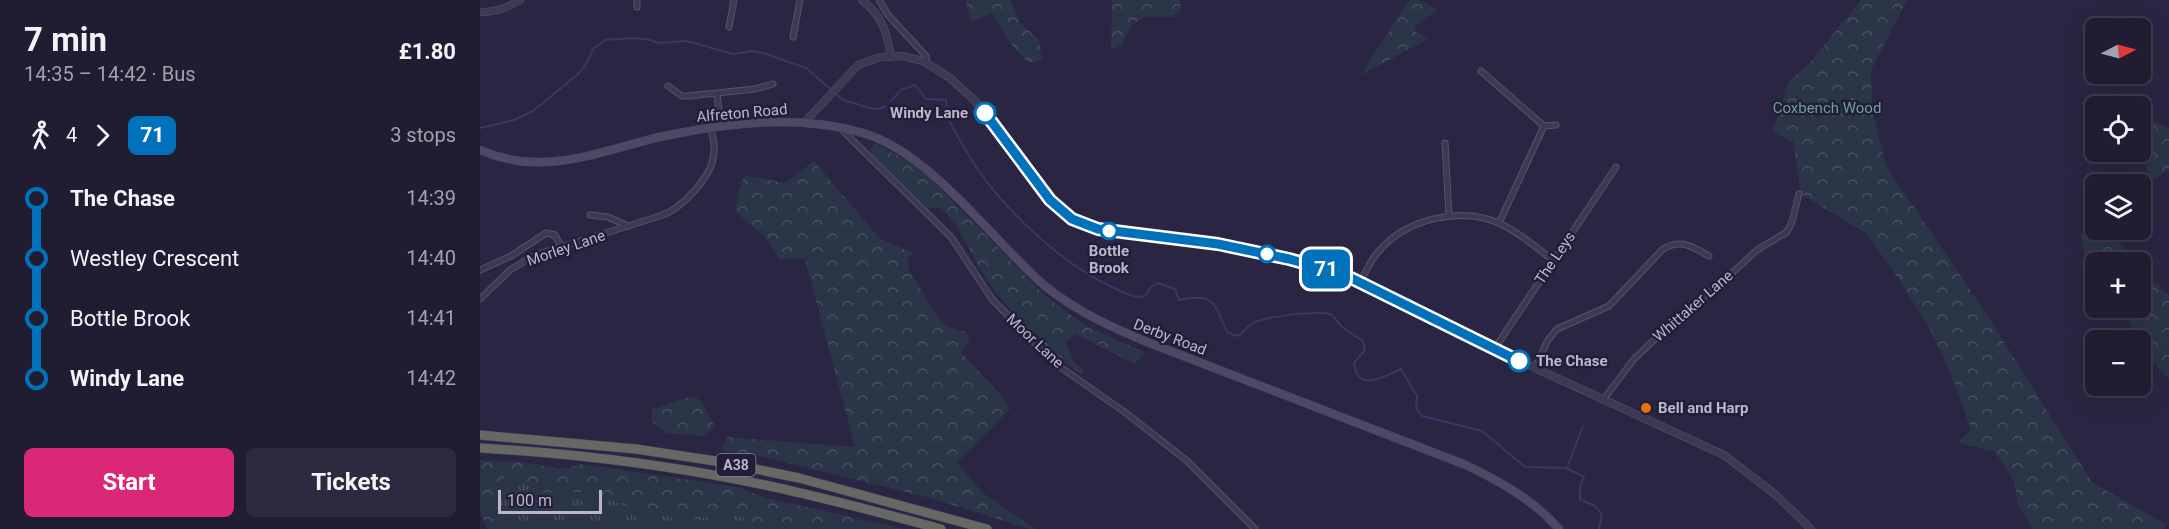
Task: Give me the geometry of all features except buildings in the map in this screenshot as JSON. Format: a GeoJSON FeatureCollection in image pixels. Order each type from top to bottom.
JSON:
{"type":"FeatureCollection","features":[{"type":"Feature","properties":{"kind":"highway","name":"A38"},"geometry":{"type":"LineString","coordinates":[[480,435],[636,448],[722,462],[798,478],[987,529]]}},
{"type":"Feature","properties":{"kind":"highway","name":"A38"},"geometry":{"type":"LineString","coordinates":[[480,448],[591,458],[725,477],[795,492],[941,529]]}},
{"type":"Feature","properties":{"kind":"main road","name":"Alfreton Road"},"geometry":{"type":"LineString","coordinates":[[480,150],[507,160],[545,164],[673,134],[721,126],[805,122]]}},
{"type":"Feature","properties":{"kind":"main road","name":"Derby Road"},"geometry":{"type":"LineString","coordinates":[[805,122],[862,132],[881,140],[915,161],[978,218],[1046,286],[1093,317],[1152,344],[1466,465],[1498,481],[1519,495],[1559,529]]}},
{"type":"Feature","properties":{"kind":"street"},"geometry":{"type":"LineString","coordinates":[[480,12],[496,11],[520,0]]}},
{"type":"Feature","properties":{"kind":"street"},"geometry":{"type":"LineString","coordinates":[[637,0],[637,7]]}},
{"type":"Feature","properties":{"kind":"street"},"geometry":{"type":"LineString","coordinates":[[729,27],[734,0]]}},
{"type":"Feature","properties":{"kind":"street"},"geometry":{"type":"LineString","coordinates":[[793,37],[800,0]]}},
{"type":"Feature","properties":{"kind":"street"},"geometry":{"type":"LineString","coordinates":[[862,0],[875,11],[885,28],[891,57]]}},
{"type":"Feature","properties":{"kind":"street"},"geometry":{"type":"LineString","coordinates":[[879,0],[888,15],[926,56],[927,63]]}},
{"type":"Feature","properties":{"kind":"street","name":"Alfreton Road"},"geometry":{"type":"LineString","coordinates":[[805,122],[850,71],[867,61],[880,57],[902,56],[927,63],[950,78],[987,115],[1050,200],[1072,219],[1098,229],[1218,244],[1289,259],[1343,274],[1535,368],[1724,455],[1776,495],[1811,529]]}},
{"type":"Feature","properties":{"kind":"street"},"geometry":{"type":"LineString","coordinates":[[1481,71],[1544,126],[1556,125]]}},
{"type":"Feature","properties":{"kind":"street"},"geometry":{"type":"LineString","coordinates":[[1481,83],[1487,76]]}},
{"type":"Feature","properties":{"kind":"street"},"geometry":{"type":"LineString","coordinates":[[668,86],[682,96],[717,94],[773,84]]}},
{"type":"Feature","properties":{"kind":"street"},"geometry":{"type":"LineString","coordinates":[[717,94],[721,126]]}},
{"type":"Feature","properties":{"kind":"street"},"geometry":{"type":"LineString","coordinates":[[1499,223],[1544,126]]}},
{"type":"Feature","properties":{"kind":"street","name":"Morley Lane"},"geometry":{"type":"LineString","coordinates":[[480,299],[498,280],[535,255],[668,214],[688,198],[711,164],[714,152],[711,128]]}},
{"type":"Feature","properties":{"kind":"street","name":"Moor Lane"},"geometry":{"type":"LineString","coordinates":[[840,128],[951,237],[992,299],[1053,362],[1126,413],[1186,460],[1255,529]]}},
{"type":"Feature","properties":{"kind":"street"},"geometry":{"type":"LineString","coordinates":[[1445,143],[1449,216]]}},
{"type":"Feature","properties":{"kind":"street","name":"The Leys"},"geometry":{"type":"LineString","coordinates":[[1495,348],[1616,168]]}},
{"type":"Feature","properties":{"kind":"street","name":"Whittaker Lane"},"geometry":{"type":"LineString","coordinates":[[1603,400],[1634,359],[1674,320],[1719,285],[1757,250],[1787,232],[1799,194]]}},
{"type":"Feature","properties":{"kind":"street","name":"Morley Lane"},"geometry":{"type":"LineString","coordinates":[[590,215],[608,218],[628,226]]}},
{"type":"Feature","properties":{"kind":"street"},"geometry":{"type":"LineString","coordinates":[[1360,282],[1378,251],[1394,237],[1413,226],[1449,216],[1475,216],[1499,223],[1513,230],[1554,261]]}},
{"type":"Feature","properties":{"kind":"street"},"geometry":{"type":"LineString","coordinates":[[480,270],[511,256],[546,233],[555,235],[561,246]]}},
{"type":"Feature","properties":{"kind":"street"},"geometry":{"type":"LineString","coordinates":[[1535,368],[1548,340],[1557,329],[1609,306],[1670,245],[1683,243],[1709,256]]}},
{"type":"Feature","properties":{"kind":"green space"},"geometry":{"type":"Polygon","coordinates":[[[966,0],[1010,0],[1022,25],[1039,40],[1042,60],[1029,63],[1013,47],[991,13],[971,22],[966,0]]]}},
{"type":"Feature","properties":{"kind":"green space"},"geometry":{"type":"Polygon","coordinates":[[[1112,0],[1180,0],[1181,10],[1173,17],[1145,17],[1131,25],[1122,45],[1111,50],[1112,0]]]}},
{"type":"Feature","properties":{"kind":"green space"},"geometry":{"type":"Polygon","coordinates":[[[1409,0],[1419,0],[1438,10],[1421,21],[1413,30],[1428,39],[1361,75],[1409,0]]]}},
{"type":"Feature","properties":{"kind":"green space","name":"Coxbench Wood"},"geometry":{"type":"Polygon","coordinates":[[[1861,0],[1907,0],[1871,70],[1872,109],[1886,166],[1985,312],[2092,482],[2165,524],[2165,529],[2033,529],[2018,505],[2014,481],[1995,452],[1959,443],[1971,429],[1947,365],[1930,329],[1898,278],[1866,233],[1801,194],[1793,140],[1790,144],[1788,140],[1772,131],[1780,113],[1788,82],[1808,65],[1861,0]]]}},
{"type":"Feature","properties":{"kind":"green space"},"geometry":{"type":"Polygon","coordinates":[[[2156,122],[2169,128],[2169,170],[2151,180],[2151,174],[2149,174],[2145,162],[2151,162],[2151,127],[2156,122]]]}},
{"type":"Feature","properties":{"kind":"green space"},"geometry":{"type":"Polygon","coordinates":[[[875,143],[917,167],[1043,294],[1086,326],[1145,352],[1135,364],[1076,334],[1066,342],[1073,360],[1084,371],[1081,374],[1068,365],[1021,322],[991,286],[956,226],[941,208],[928,208],[873,156],[870,149],[875,143]]]}},
{"type":"Feature","properties":{"kind":"green space"},"geometry":{"type":"Polygon","coordinates":[[[814,161],[880,239],[914,253],[907,258],[909,270],[938,317],[946,326],[965,332],[970,339],[962,353],[999,393],[1010,409],[957,463],[983,493],[1035,529],[930,498],[755,455],[724,451],[722,447],[727,437],[855,447],[805,259],[779,259],[766,238],[735,211],[739,189],[745,175],[785,183],[814,161]]]}},
{"type":"Feature","properties":{"kind":"green space"},"geometry":{"type":"Polygon","coordinates":[[[2085,231],[2085,240],[2118,240],[2129,252],[2085,252],[2085,262],[2081,236],[2085,231]]]}},
{"type":"Feature","properties":{"kind":"green space"},"geometry":{"type":"Polygon","coordinates":[[[2151,277],[2169,296],[2169,379],[2151,360],[2151,330],[2133,330],[2128,318],[2151,318],[2151,277]]]}},
{"type":"Feature","properties":{"kind":"green space"},"geometry":{"type":"Polygon","coordinates":[[[694,396],[702,402],[715,427],[703,436],[667,433],[652,422],[652,409],[694,396]]]}},
{"type":"Feature","properties":{"kind":"green space"},"geometry":{"type":"Polygon","coordinates":[[[480,460],[521,462],[563,469],[582,464],[737,487],[767,498],[904,529],[774,529],[729,513],[698,519],[676,518],[637,511],[592,492],[544,493],[505,475],[496,501],[503,529],[487,529],[480,511],[480,460]]]}},
{"type":"Feature","properties":{"kind":"green space"},"geometry":{"type":"Polygon","coordinates":[[[504,474],[544,493],[592,492],[607,498],[716,515],[729,513],[774,529],[503,529],[495,501],[504,474]]]}},
{"type":"Feature","properties":{"kind":"waterway","name":"Bottle Brook"},"geometry":{"type":"LineString","coordinates":[[480,128],[514,120],[533,111],[577,75],[587,63],[593,49],[605,40],[631,38],[647,39],[659,43],[687,41],[733,54],[752,51],[763,53],[806,68],[843,100],[870,108],[879,109],[886,106]]}},
{"type":"Feature","properties":{"kind":"waterway","name":"Bottle Brook"},"geometry":{"type":"LineString","coordinates":[[891,101],[901,90],[915,85],[926,99],[946,100],[953,127],[974,164],[990,186],[1008,207],[1049,246],[1094,277],[1135,296],[1146,295],[1151,287],[1158,283],[1175,289],[1179,300],[1207,299],[1216,307],[1227,332],[1237,336],[1258,321],[1302,314],[1331,314],[1342,327],[1363,341],[1365,350],[1354,363],[1360,378],[1379,379],[1401,369],[1417,396],[1416,408],[1422,416],[1482,431],[1525,467],[1566,468],[1584,477],[1580,486],[1580,499],[1595,506],[1602,514],[1599,529]]}},
{"type":"Feature","properties":{"kind":"waterway"},"geometry":{"type":"LineString","coordinates":[[1567,468],[1583,426]]}},
{"type":"Feature","properties":{"kind":"bus line","name":"71"},"geometry":{"type":"LineString","coordinates":[[985,113],[1019,155],[1050,200],[1072,219],[1098,229],[1218,244],[1319,266],[1343,274],[1519,361]]}},
{"type":"Feature","properties":{"kind":"place","name":"Windy Lane"},"geometry":{"type":"Point","coordinates":[985,113]}},
{"type":"Feature","properties":{"kind":"place","name":"Bottle Brook"},"geometry":{"type":"Point","coordinates":[1109,231]}},
{"type":"Feature","properties":{"kind":"place","name":"The Chase"},"geometry":{"type":"Point","coordinates":[1519,361]}},
{"type":"Feature","properties":{"kind":"place","name":"Bell and Harp"},"geometry":{"type":"Point","coordinates":[1646,408]}}]}
